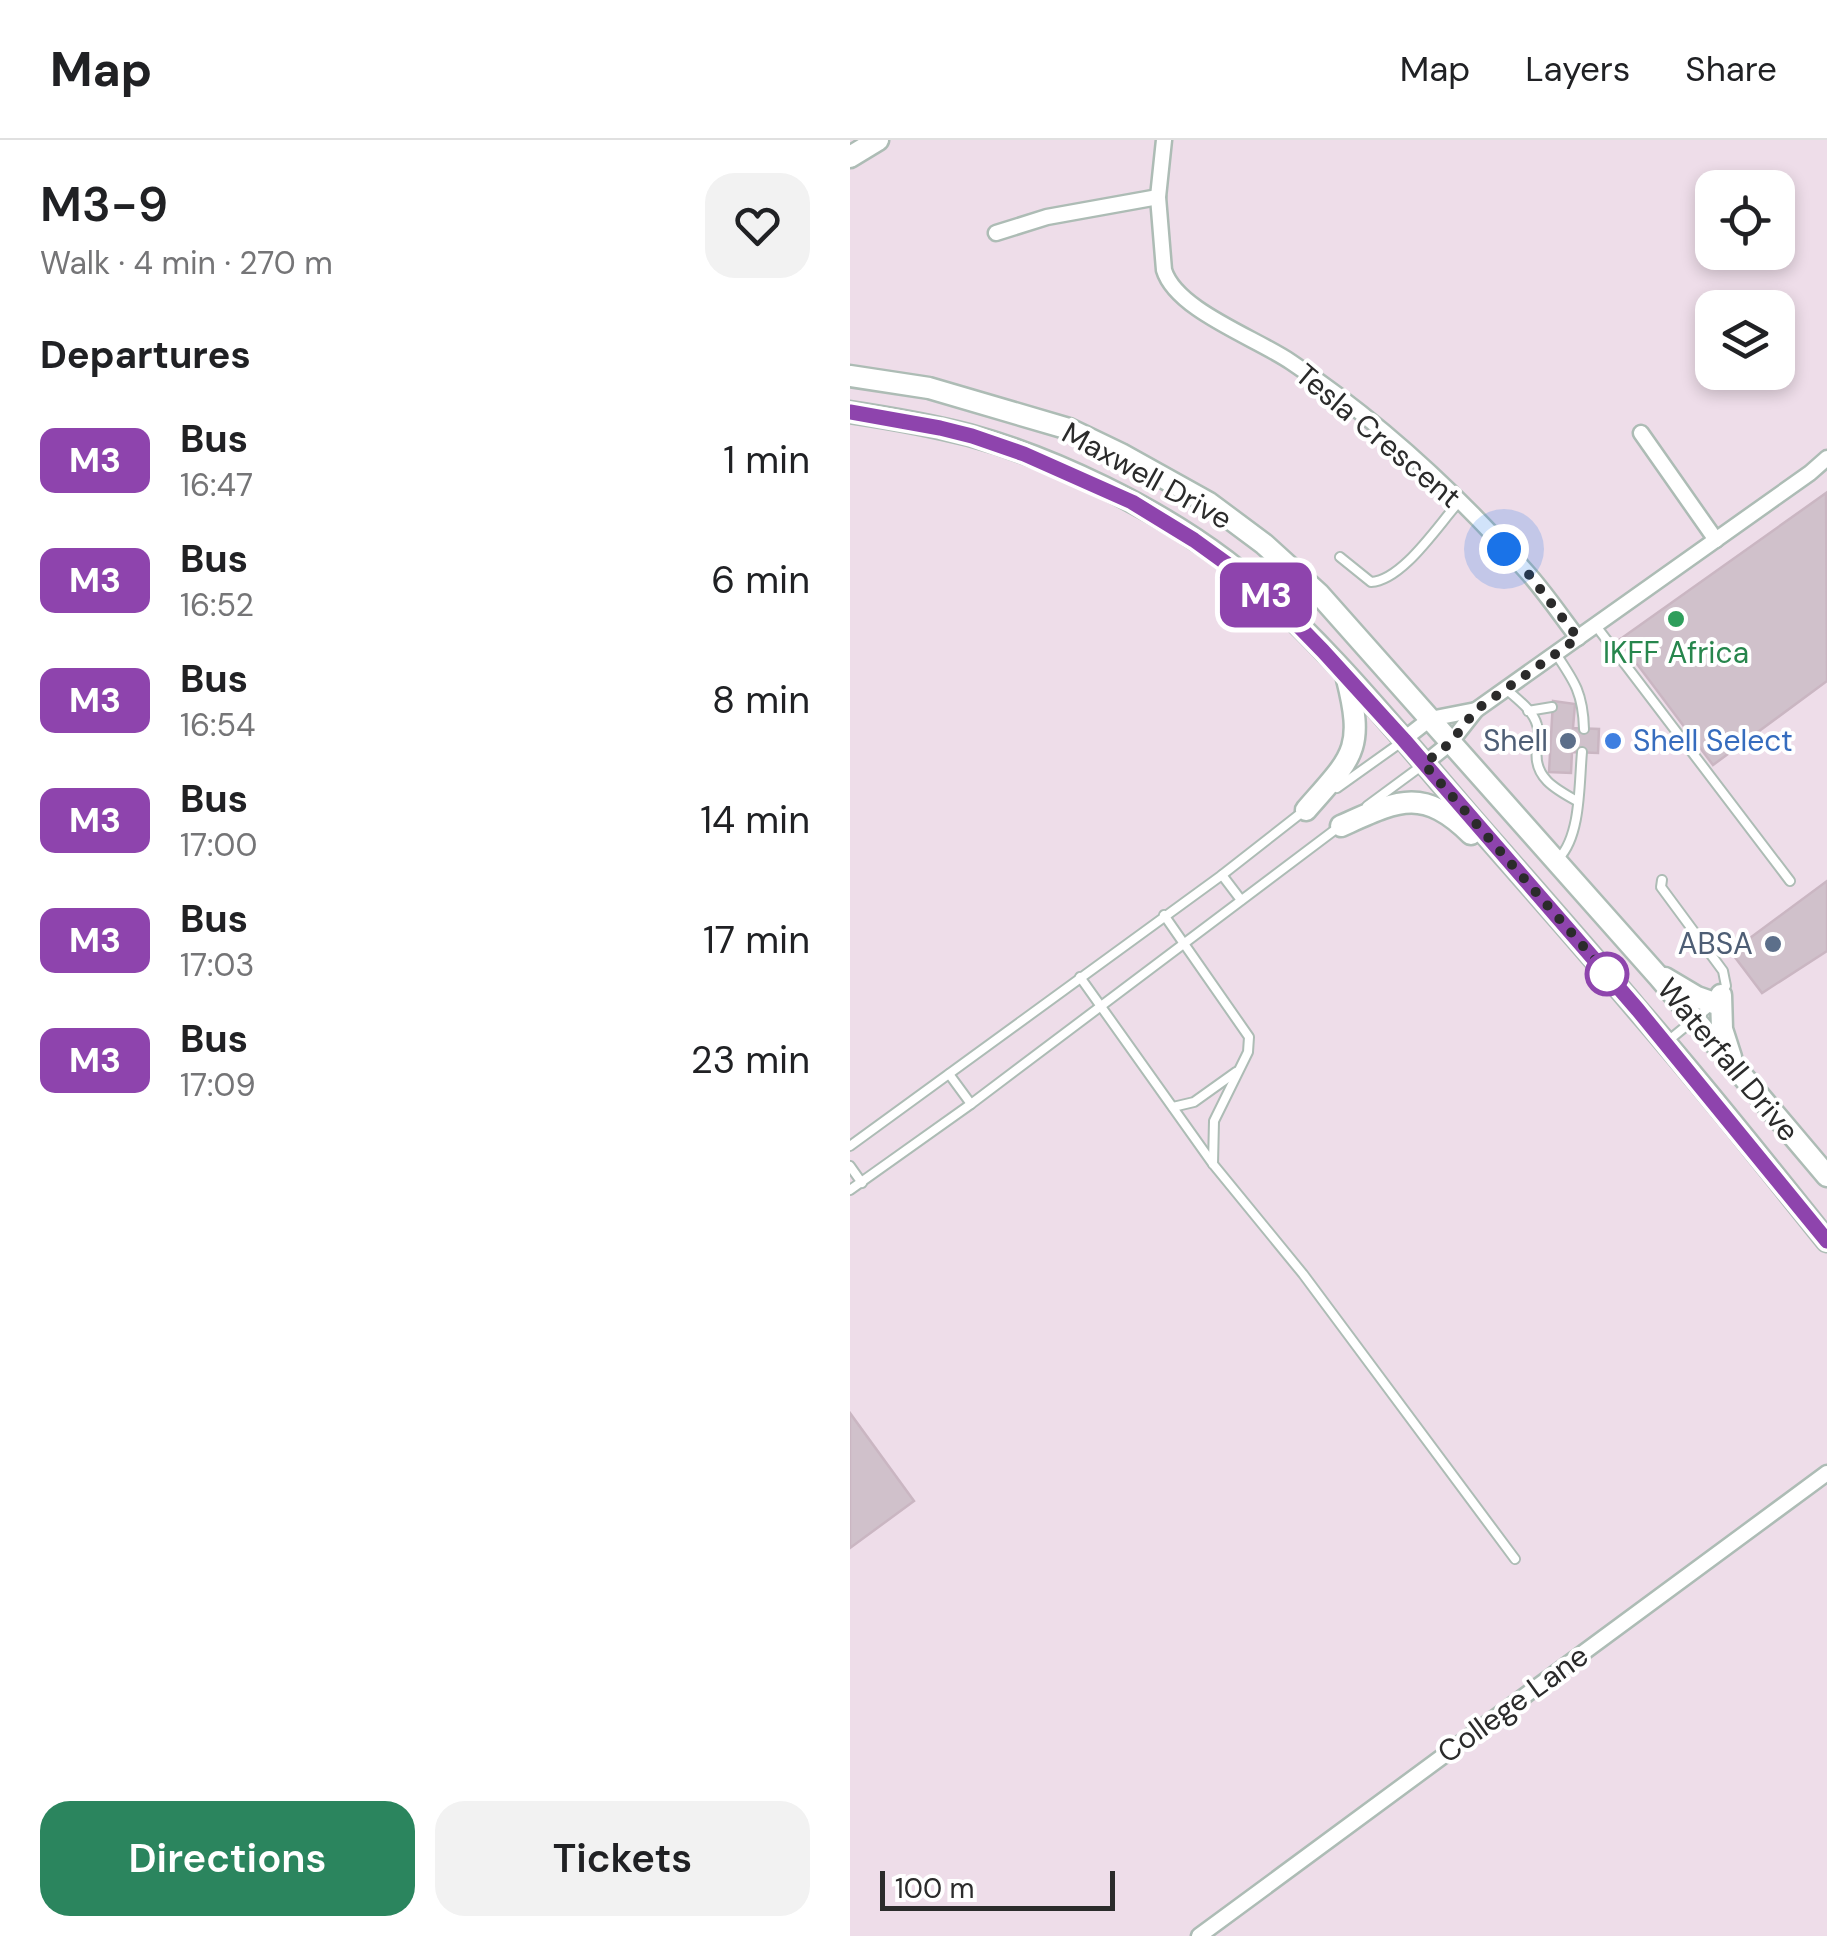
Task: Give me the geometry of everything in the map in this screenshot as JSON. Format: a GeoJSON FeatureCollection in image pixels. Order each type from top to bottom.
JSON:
{"type":"FeatureCollection","features":[{"type":"Feature","properties":{"kind":"main road"},"geometry":{"type":"LineString","coordinates":[[850,157],[878,140]]}},
{"type":"Feature","properties":{"kind":"main road","name":"Maxwell Drive"},"geometry":{"type":"LineString","coordinates":[[850,376],[929,388],[1069,429],[1209,504],[1264,544],[1319,594],[1430,719]]}},
{"type":"Feature","properties":{"kind":"main road","name":"Maxwell Drive"},"geometry":{"type":"LineString","coordinates":[[850,412],[972,436],[1024,454],[1132,502],[1226,560],[1285,612],[1404,740]]}},
{"type":"Feature","properties":{"kind":"main road"},"geometry":{"type":"LineString","coordinates":[[1306,810],[1340,771],[1354,744],[1355,710],[1346,676]]}},
{"type":"Feature","properties":{"kind":"main road","name":"Waterfall Drive"},"geometry":{"type":"LineString","coordinates":[[1430,719],[1658,976],[1827,1176]]}},
{"type":"Feature","properties":{"kind":"main road","name":"Waterfall Drive"},"geometry":{"type":"LineString","coordinates":[[1404,740],[1666,1043],[1827,1241]]}},
{"type":"Feature","properties":{"kind":"main road"},"geometry":{"type":"LineString","coordinates":[[1341,826],[1386,806],[1426,803],[1451,816],[1506,858]]}},
{"type":"Feature","properties":{"kind":"main road"},"geometry":{"type":"LineString","coordinates":[[1658,976],[1697,997],[1717,999],[1723,1037],[1734,1065]]}},
{"type":"Feature","properties":{"kind":"street","name":"Tesla Crescent"},"geometry":{"type":"LineString","coordinates":[[1164,140],[1158,197],[1164,270],[1174,290],[1336,392],[1459,502],[1527,572],[1578,638]]}},
{"type":"Feature","properties":{"kind":"street"},"geometry":{"type":"LineString","coordinates":[[996,233],[1047,217],[1158,197]]}},
{"type":"Feature","properties":{"kind":"street"},"geometry":{"type":"LineString","coordinates":[[1641,433],[1716,540]]}},
{"type":"Feature","properties":{"kind":"street"},"geometry":{"type":"LineString","coordinates":[[1424,764],[1450,743],[1476,710],[1827,458]]}},
{"type":"Feature","properties":{"kind":"street"},"geometry":{"type":"LineString","coordinates":[[1404,740],[1430,719],[1476,710]]}},
{"type":"Feature","properties":{"kind":"street","name":"College Lane"},"geometry":{"type":"LineString","coordinates":[[1199,1936],[1827,1473]]}},
{"type":"Feature","properties":{"kind":"lane"},"geometry":{"type":"LineString","coordinates":[[1340,557],[1371,582],[1382,582],[1404,565],[1459,502]]}},
{"type":"Feature","properties":{"kind":"lane"},"geometry":{"type":"LineString","coordinates":[[1596,626],[1790,881]]}},
{"type":"Feature","properties":{"kind":"lane"},"geometry":{"type":"LineString","coordinates":[[1556,654],[1578,688],[1584,728]]}},
{"type":"Feature","properties":{"kind":"lane"},"geometry":{"type":"LineString","coordinates":[[1506,688],[1532,714],[1539,730],[1539,773],[1577,801]]}},
{"type":"Feature","properties":{"kind":"lane"},"geometry":{"type":"LineString","coordinates":[[1528,710],[1552,707]]}},
{"type":"Feature","properties":{"kind":"lane"},"geometry":{"type":"LineString","coordinates":[[850,1146],[1404,740]]}},
{"type":"Feature","properties":{"kind":"lane"},"geometry":{"type":"LineString","coordinates":[[1556,862],[1568,850],[1574,830],[1582,752]]}},
{"type":"Feature","properties":{"kind":"lane"},"geometry":{"type":"LineString","coordinates":[[850,1190],[971,1104],[1424,764]]}},
{"type":"Feature","properties":{"kind":"lane"},"geometry":{"type":"LineString","coordinates":[[1222,874],[1241,900]]}},
{"type":"Feature","properties":{"kind":"lane"},"geometry":{"type":"LineString","coordinates":[[1662,880],[1661,887],[1723,971],[1726,986],[1717,999],[1666,1043]]}},
{"type":"Feature","properties":{"kind":"lane"},"geometry":{"type":"LineString","coordinates":[[1164,916],[1249,1037],[1248,1052],[1214,1121],[1214,1164]]}},
{"type":"Feature","properties":{"kind":"lane"},"geometry":{"type":"LineString","coordinates":[[1080,977],[1214,1164],[1302,1274],[1515,1559]]}},
{"type":"Feature","properties":{"kind":"lane"},"geometry":{"type":"LineString","coordinates":[[1173,1107],[1194,1102],[1239,1069]]}},
{"type":"Feature","properties":{"kind":"lane"},"geometry":{"type":"LineString","coordinates":[[949,1074],[971,1104]]}},
{"type":"Feature","properties":{"kind":"lane"},"geometry":{"type":"LineString","coordinates":[[850,1166],[862,1184]]}},
{"type":"Feature","properties":{"kind":"building"},"geometry":{"type":"Polygon","coordinates":[[[1826,493],[1827,681],[1713,765],[1619,640],[1826,493]]]}},
{"type":"Feature","properties":{"kind":"building"},"geometry":{"type":"Polygon","coordinates":[[[1553,701],[1575,704],[1573,728],[1599,729],[1598,753],[1572,752],[1571,773],[1549,772],[1553,701]]]}},
{"type":"Feature","properties":{"kind":"building"},"geometry":{"type":"Polygon","coordinates":[[[1827,881],[1827,951],[1762,993],[1731,952],[1827,881]]]}},
{"type":"Feature","properties":{"kind":"building"},"geometry":{"type":"Polygon","coordinates":[[[850,1413],[914,1501],[850,1548],[850,1413]]]}},
{"type":"Feature","properties":{"kind":"bus line","name":"M3"},"geometry":{"type":"LineString","coordinates":[[850,412],[940,428],[1024,454],[1132,502],[1226,560],[1285,612],[1404,740],[1638,1010],[1827,1241]]}},
{"type":"Feature","properties":{"kind":"place","name":"IKFF Africa"},"geometry":{"type":"Point","coordinates":[1676,619]}},
{"type":"Feature","properties":{"kind":"place","name":"Shell"},"geometry":{"type":"Point","coordinates":[1568,741]}},
{"type":"Feature","properties":{"kind":"place","name":"Shell Select"},"geometry":{"type":"Point","coordinates":[1613,741]}},
{"type":"Feature","properties":{"kind":"place","name":"ABSA"},"geometry":{"type":"Point","coordinates":[1773,944]}},
{"type":"Feature","properties":{"kind":"route"},"geometry":{"type":"LineString","coordinates":[[1504,549],[1578,638],[1476,710],[1450,743],[1424,764],[1617,985],[1607,974]]}}]}
